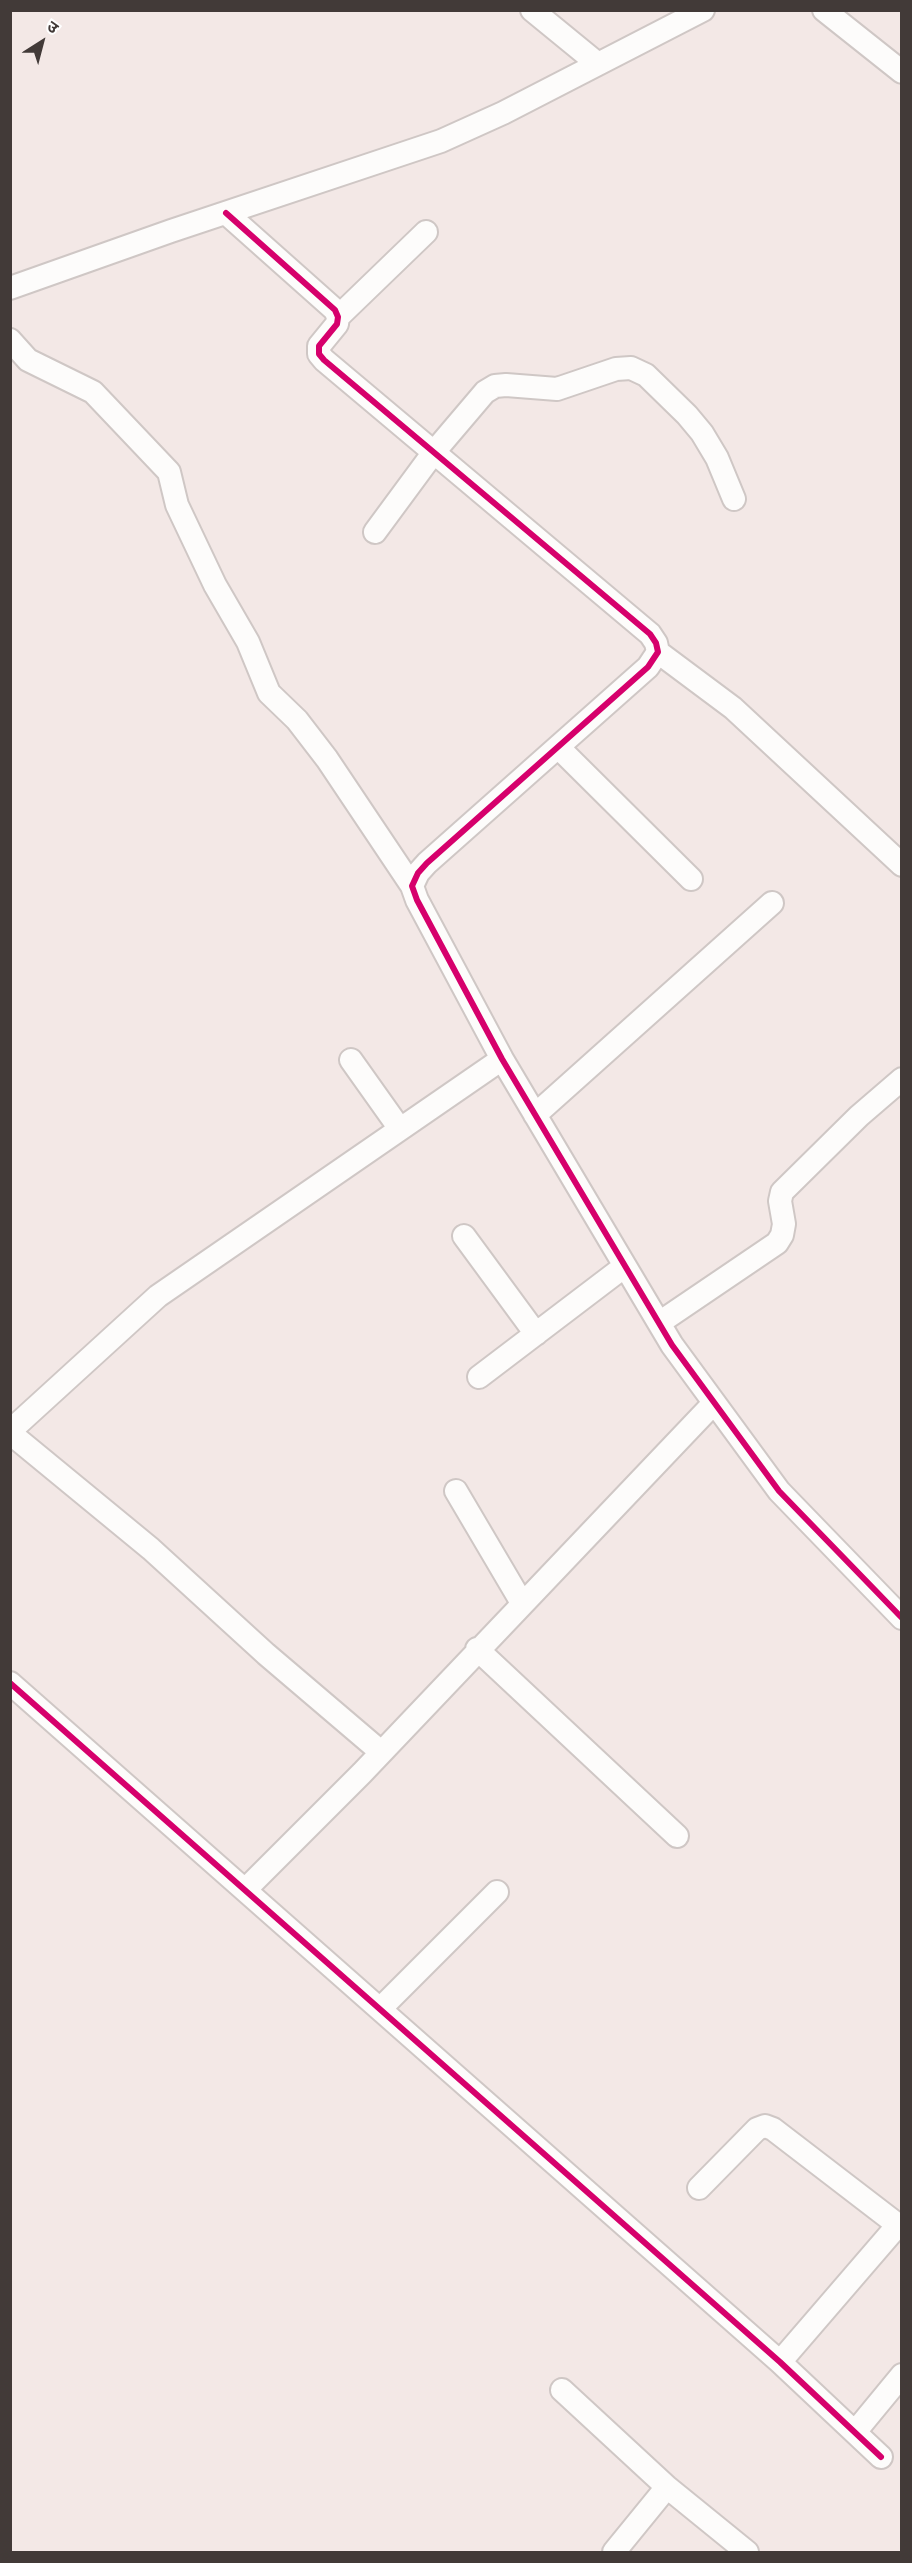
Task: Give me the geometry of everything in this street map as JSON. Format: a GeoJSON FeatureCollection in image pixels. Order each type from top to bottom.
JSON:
{"type":"FeatureCollection","features":[{"type":"Feature","properties":{"kind":"street"},"geometry":{"type":"LineString","coordinates":[[532,10],[598,64]]}},
{"type":"Feature","properties":{"kind":"street"},"geometry":{"type":"LineString","coordinates":[[10,288],[441,141],[503,113],[703,10]]}},
{"type":"Feature","properties":{"kind":"street"},"geometry":{"type":"LineString","coordinates":[[824,10],[902,72]]}},
{"type":"Feature","properties":{"kind":"street"},"geometry":{"type":"LineString","coordinates":[[226,213],[335,310],[338,317],[337,324],[320,346],[319,354],[650,634],[658,652],[733,708],[902,865]]}},
{"type":"Feature","properties":{"kind":"street"},"geometry":{"type":"LineString","coordinates":[[338,317],[426,232]]}},
{"type":"Feature","properties":{"kind":"street"},"geometry":{"type":"LineString","coordinates":[[10,340],[19,366],[93,392],[169,472],[177,505],[215,585],[248,642],[269,693],[297,720],[327,759],[412,886],[417,900],[502,1059],[659,1323],[779,1491],[902,1618]]}},
{"type":"Feature","properties":{"kind":"street"},"geometry":{"type":"LineString","coordinates":[[375,532],[434,452],[485,392],[495,386],[557,389],[616,369],[631,368],[646,375],[687,415],[702,433],[717,459],[734,499]]}},
{"type":"Feature","properties":{"kind":"street"},"geometry":{"type":"LineString","coordinates":[[412,886],[418,873],[427,863],[648,666],[658,652]]}},
{"type":"Feature","properties":{"kind":"street"},"geometry":{"type":"LineString","coordinates":[[558,747],[691,879]]}},
{"type":"Feature","properties":{"kind":"street"},"geometry":{"type":"LineString","coordinates":[[535,1115],[772,903]]}},
{"type":"Feature","properties":{"kind":"street"},"geometry":{"type":"LineString","coordinates":[[381,1752],[266,1654],[152,1549],[10,1432],[158,1296],[502,1059]]}},
{"type":"Feature","properties":{"kind":"street"},"geometry":{"type":"LineString","coordinates":[[351,1060],[400,1129]]}},
{"type":"Feature","properties":{"kind":"street"},"geometry":{"type":"LineString","coordinates":[[659,1323],[777,1243],[782,1235],[784,1224],[780,1201],[783,1192],[859,1116],[902,1079]]}},
{"type":"Feature","properties":{"kind":"street"},"geometry":{"type":"LineString","coordinates":[[464,1236],[536,1334]]}},
{"type":"Feature","properties":{"kind":"street"},"geometry":{"type":"LineString","coordinates":[[479,1377],[625,1266]]}},
{"type":"Feature","properties":{"kind":"street"},"geometry":{"type":"LineString","coordinates":[[245,1890],[381,1752],[714,1403]]}},
{"type":"Feature","properties":{"kind":"street"},"geometry":{"type":"LineString","coordinates":[[456,1491],[522,1603]]}},
{"type":"Feature","properties":{"kind":"street"},"geometry":{"type":"LineString","coordinates":[[477,1649],[676,1836]]}},
{"type":"Feature","properties":{"kind":"street"},"geometry":{"type":"LineString","coordinates":[[10,1683],[780,2362],[881,2457]]}},
{"type":"Feature","properties":{"kind":"street"},"geometry":{"type":"LineString","coordinates":[[380,2009],[497,1892]]}},
{"type":"Feature","properties":{"kind":"street"},"geometry":{"type":"LineString","coordinates":[[699,2188],[757,2128],[765,2126],[773,2129],[900,2225],[780,2362]]}},
{"type":"Feature","properties":{"kind":"street"},"geometry":{"type":"LineString","coordinates":[[855,2432],[902,2375]]}},
{"type":"Feature","properties":{"kind":"street"},"geometry":{"type":"LineString","coordinates":[[562,2390],[667,2487],[747,2553]]}},
{"type":"Feature","properties":{"kind":"street"},"geometry":{"type":"LineString","coordinates":[[614,2553],[667,2487]]}},
{"type":"Feature","properties":{"kind":"cycle path"},"geometry":{"type":"LineString","coordinates":[[226,213],[335,310],[338,317],[337,324],[319,346],[319,354],[324,360],[650,634],[656,643],[658,652],[648,667],[427,863],[418,873],[412,886],[417,900],[502,1059],[672,1345],[779,1491],[902,1618]]}},
{"type":"Feature","properties":{"kind":"cycle path"},"geometry":{"type":"LineString","coordinates":[[10,1683],[780,2362],[881,2457]]}}]}
